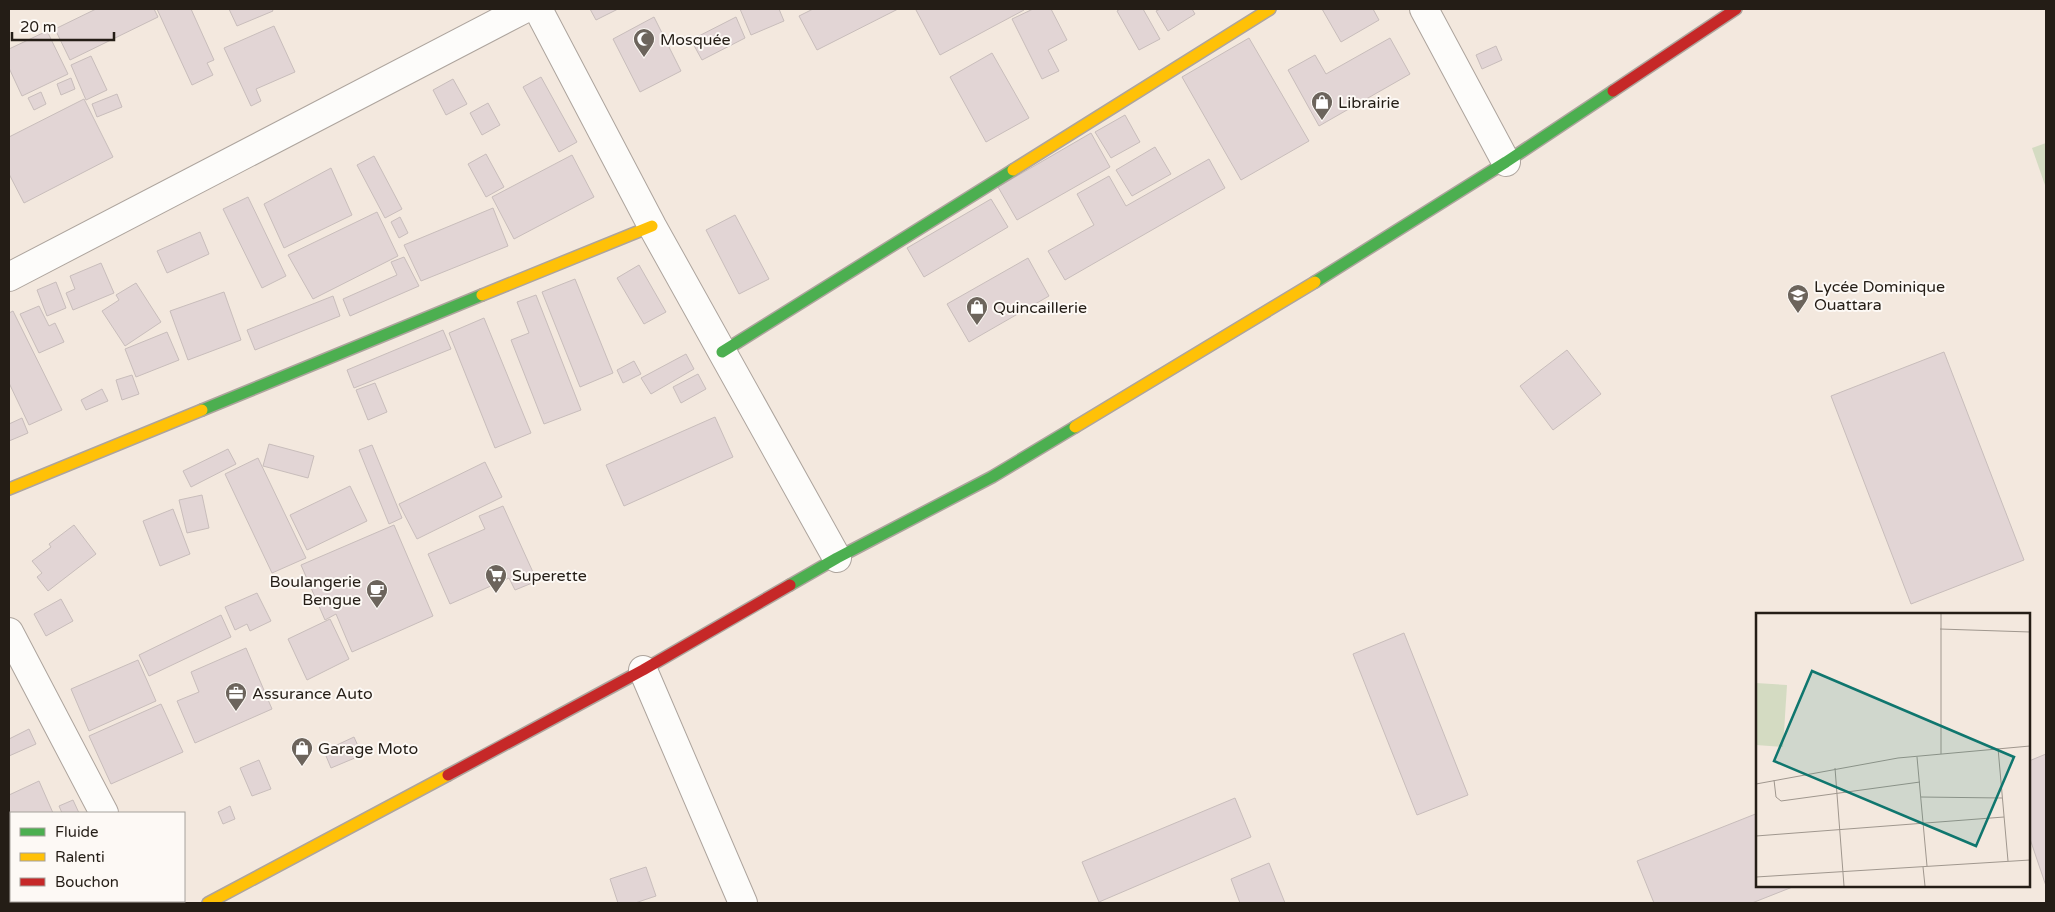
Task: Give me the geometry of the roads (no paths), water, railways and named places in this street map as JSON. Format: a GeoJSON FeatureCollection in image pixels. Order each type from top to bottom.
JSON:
{"type":"FeatureCollection","features":[{"type":"Feature","properties":{"kind":"street"},"geometry":{"type":"LineString","coordinates":[[9,277],[524,9]]}},
{"type":"Feature","properties":{"kind":"street"},"geometry":{"type":"LineString","coordinates":[[538,9],[652,226],[837,558]]}},
{"type":"Feature","properties":{"kind":"street"},"geometry":{"type":"LineString","coordinates":[[722,352],[1270,9]]}},
{"type":"Feature","properties":{"kind":"street"},"geometry":{"type":"LineString","coordinates":[[1424,9],[1506,162]]}},
{"type":"Feature","properties":{"kind":"street"},"geometry":{"type":"LineString","coordinates":[[208,903],[643,670],[837,558],[992,477],[1271,309],[1506,162],[1736,9]]}},
{"type":"Feature","properties":{"kind":"street"},"geometry":{"type":"LineString","coordinates":[[9,489],[652,226]]}},
{"type":"Feature","properties":{"kind":"street"},"geometry":{"type":"LineString","coordinates":[[9,632],[103,812]]}},
{"type":"Feature","properties":{"kind":"street"},"geometry":{"type":"LineString","coordinates":[[643,670],[743,903]]}},
{"type":"Feature","properties":{"kind":"place","name":"Mosquée"},"geometry":{"type":"Point","coordinates":[644,58]}},
{"type":"Feature","properties":{"kind":"place","name":"Librairie"},"geometry":{"type":"Point","coordinates":[1322,121]}},
{"type":"Feature","properties":{"kind":"place","name":"Lycée Dominique Ouattara"},"geometry":{"type":"Point","coordinates":[1798,314]}},
{"type":"Feature","properties":{"kind":"place","name":"Quincaillerie"},"geometry":{"type":"Point","coordinates":[977,326]}},
{"type":"Feature","properties":{"kind":"place","name":"Superette"},"geometry":{"type":"Point","coordinates":[496,594]}},
{"type":"Feature","properties":{"kind":"place","name":"Boulangerie Bengue"},"geometry":{"type":"Point","coordinates":[377,609]}},
{"type":"Feature","properties":{"kind":"place","name":"Assurance Auto"},"geometry":{"type":"Point","coordinates":[236,712]}},
{"type":"Feature","properties":{"kind":"place","name":"Garage Moto"},"geometry":{"type":"Point","coordinates":[302,767]}}]}
